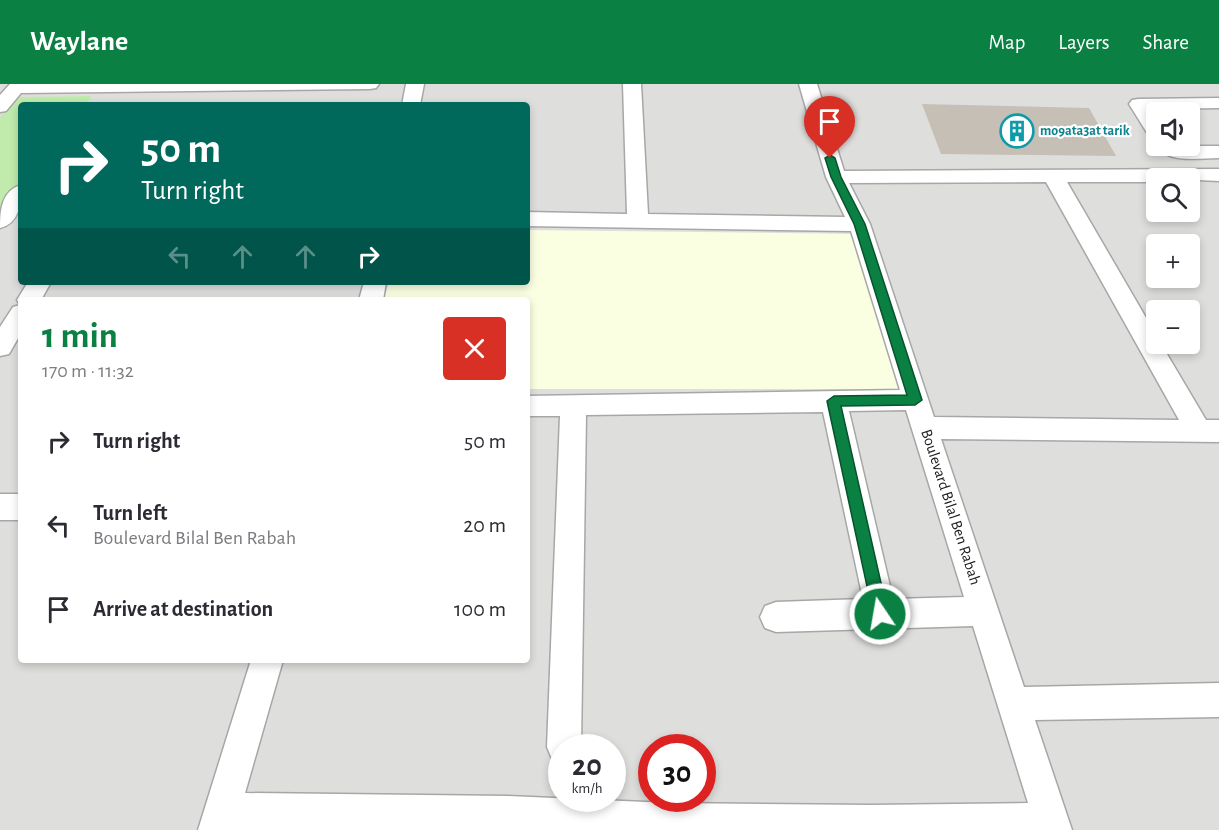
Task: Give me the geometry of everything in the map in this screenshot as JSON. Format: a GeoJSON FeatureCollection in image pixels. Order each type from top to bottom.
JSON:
{"type":"FeatureCollection","features":[{"type":"Feature","properties":{"kind":"street"},"geometry":{"type":"LineString","coordinates":[[9,94],[106,85],[166,88],[370,84]]}},
{"type":"Feature","properties":{"kind":"street"},"geometry":{"type":"LineString","coordinates":[[412,102],[415,84]]}},
{"type":"Feature","properties":{"kind":"street"},"geometry":{"type":"LineString","coordinates":[[632,84],[638,220]]}},
{"type":"Feature","properties":{"kind":"street","name":"Boulevard Bilal Ben Rabah"},"geometry":{"type":"LineString","coordinates":[[808,84],[836,177],[859,224],[1052,826]]}},
{"type":"Feature","properties":{"kind":"street"},"geometry":{"type":"LineString","coordinates":[[92,102],[106,85]]}},
{"type":"Feature","properties":{"kind":"street"},"geometry":{"type":"LineString","coordinates":[[156,102],[166,88]]}},
{"type":"Feature","properties":{"kind":"street"},"geometry":{"type":"LineString","coordinates":[[1200,103],[1219,103]]}},
{"type":"Feature","properties":{"kind":"street"},"geometry":{"type":"LineString","coordinates":[[1146,104],[1138,104],[1146,116]]}},
{"type":"Feature","properties":{"kind":"street"},"geometry":{"type":"LineString","coordinates":[[1200,152],[1219,152]]}},
{"type":"Feature","properties":{"kind":"street"},"geometry":{"type":"LineString","coordinates":[[836,177],[1219,175]]}},
{"type":"Feature","properties":{"kind":"street"},"geometry":{"type":"LineString","coordinates":[[1053,176],[1209,431]]}},
{"type":"Feature","properties":{"kind":"street"},"geometry":{"type":"LineString","coordinates":[[0,221],[18,196]]}},
{"type":"Feature","properties":{"kind":"street"},"geometry":{"type":"LineString","coordinates":[[530,219],[859,224]]}},
{"type":"Feature","properties":{"kind":"street"},"geometry":{"type":"LineString","coordinates":[[530,406],[915,400]]}},
{"type":"Feature","properties":{"kind":"street"},"geometry":{"type":"LineString","coordinates":[[834,401],[880,614]]}},
{"type":"Feature","properties":{"kind":"street"},"geometry":{"type":"LineString","coordinates":[[564,734],[573,406]]}},
{"type":"Feature","properties":{"kind":"street"},"geometry":{"type":"LineString","coordinates":[[926,428],[1209,431]]}},
{"type":"Feature","properties":{"kind":"street"},"geometry":{"type":"LineString","coordinates":[[0,507],[18,507]]}},
{"type":"Feature","properties":{"kind":"street"},"geometry":{"type":"LineString","coordinates":[[776,617],[984,611]]}},
{"type":"Feature","properties":{"kind":"street"},"geometry":{"type":"LineString","coordinates":[[266,663],[218,820],[548,808]]}},
{"type":"Feature","properties":{"kind":"street"},"geometry":{"type":"LineString","coordinates":[[1014,704],[1219,700]]}},
{"type":"Feature","properties":{"kind":"street"},"geometry":{"type":"LineString","coordinates":[[592,812],[669,825],[871,823],[1052,826]]}},
{"type":"Feature","properties":{"kind":"shaded area"},"geometry":{"type":"Polygon","coordinates":[[[0,84],[1219,84],[1219,830],[0,830],[0,84]]]}},
{"type":"Feature","properties":{"kind":"shaded area"},"geometry":{"type":"Polygon","coordinates":[[[530,230],[857,234],[900,389],[530,389],[530,297],[385,297],[388,285],[530,285],[530,230]]]}},
{"type":"Feature","properties":{"kind":"green space"},"geometry":{"type":"Polygon","coordinates":[[[92,96],[87,102],[18,102],[18,194],[0,219],[0,117],[17,97],[92,96]]]}},
{"type":"Feature","properties":{"kind":"building","name":"mo9ata3at tarik"},"geometry":{"type":"Polygon","coordinates":[[[922,104],[1089,108],[1116,156],[941,154],[922,104]]]}},
{"type":"Feature","properties":{"kind":"place","name":"mo9ata3at tarik"},"geometry":{"type":"Point","coordinates":[1017,131]}},
{"type":"Feature","properties":{"kind":"route"},"geometry":{"type":"LineString","coordinates":[[830,158],[836,177],[859,224],[915,400],[834,401],[880,614]]}}]}
